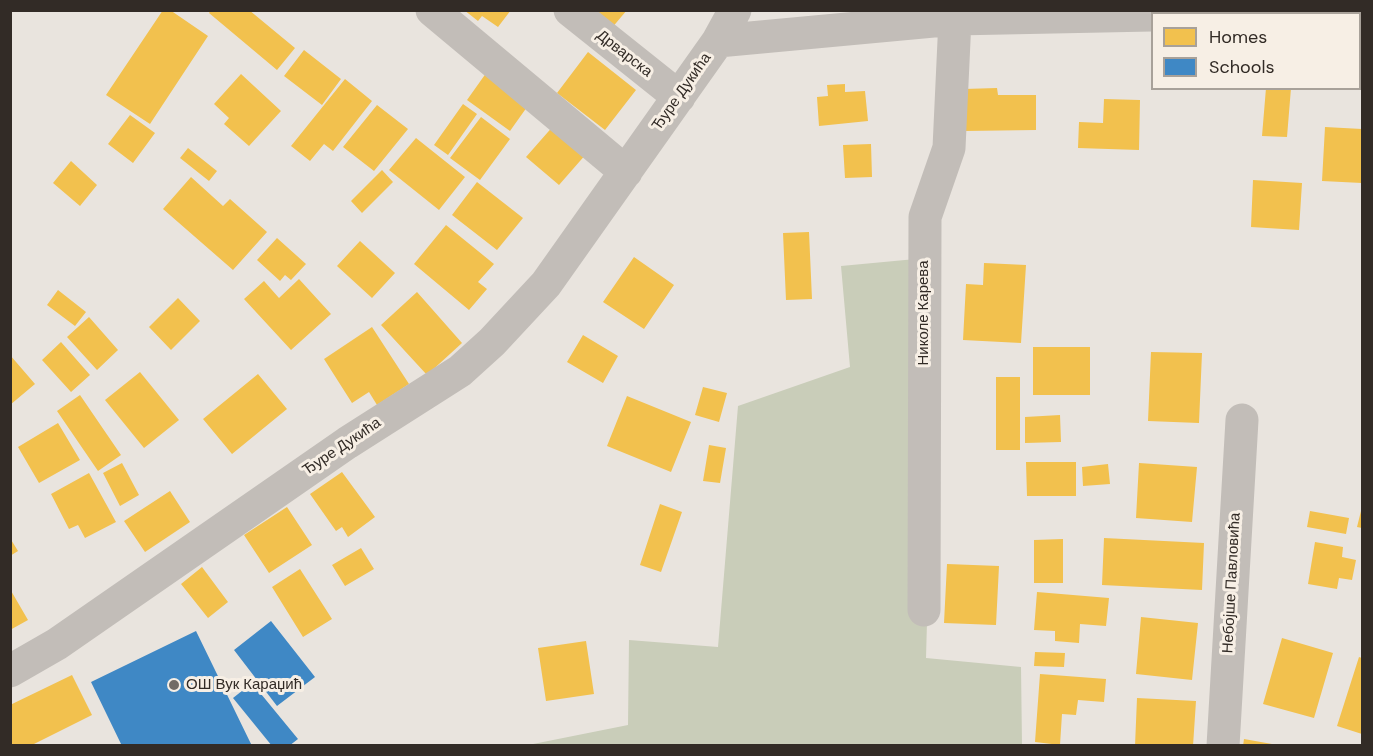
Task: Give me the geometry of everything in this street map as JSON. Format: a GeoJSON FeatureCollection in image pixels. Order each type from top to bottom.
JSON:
{"type":"FeatureCollection","features":[{"type":"Feature","properties":{"kind":"street"},"geometry":{"type":"LineString","coordinates":[[432,10],[626,172]]}},
{"type":"Feature","properties":{"kind":"street","name":"Дрварска"},"geometry":{"type":"LineString","coordinates":[[570,10],[679,97]]}},
{"type":"Feature","properties":{"kind":"street","name":"Ђуре Дукића"},"geometry":{"type":"LineString","coordinates":[[10,671],[57,644],[347,443],[460,371],[492,342],[546,284],[718,41],[735,10]]}},
{"type":"Feature","properties":{"kind":"street"},"geometry":{"type":"LineString","coordinates":[[1272,12],[1336,10]]}},
{"type":"Feature","properties":{"kind":"street"},"geometry":{"type":"LineString","coordinates":[[718,41],[955,20],[1151,15]]}},
{"type":"Feature","properties":{"kind":"street","name":"Николе Карева"},"geometry":{"type":"LineString","coordinates":[[924,610],[925,217],[949,148],[955,20]]}},
{"type":"Feature","properties":{"kind":"street","name":"Небојше Павловића"},"geometry":{"type":"LineString","coordinates":[[1222,746],[1242,420]]}},
{"type":"Feature","properties":{"kind":"green space"},"geometry":{"type":"Polygon","coordinates":[[[937,257],[926,658],[1021,667],[1022,745],[523,746],[628,725],[629,640],[718,647],[738,406],[850,367],[841,266],[937,257]]]}},
{"type":"Feature","properties":{"kind":"building: Homes"},"geometry":{"type":"Polygon","coordinates":[[[163,10],[170,10],[208,36],[150,124],[106,95],[163,10]]]}},
{"type":"Feature","properties":{"kind":"building: Homes"},"geometry":{"type":"Polygon","coordinates":[[[211,10],[249,10],[295,48],[277,70],[209,13],[211,10]]]}},
{"type":"Feature","properties":{"kind":"building: Homes"},"geometry":{"type":"Polygon","coordinates":[[[464,10],[511,10],[498,27],[482,16],[478,21],[464,10]]]}},
{"type":"Feature","properties":{"kind":"building: Homes"},"geometry":{"type":"Polygon","coordinates":[[[588,10],[627,10],[611,29],[588,10]]]}},
{"type":"Feature","properties":{"kind":"building: Homes"},"geometry":{"type":"Polygon","coordinates":[[[304,50],[341,79],[322,105],[284,76],[304,50]]]}},
{"type":"Feature","properties":{"kind":"building: Homes"},"geometry":{"type":"Polygon","coordinates":[[[588,52],[636,90],[605,130],[557,93],[588,52]]]}},
{"type":"Feature","properties":{"kind":"building: Homes"},"geometry":{"type":"Polygon","coordinates":[[[489,69],[532,100],[510,131],[467,100],[489,69]]]}},
{"type":"Feature","properties":{"kind":"building: Homes"},"geometry":{"type":"Polygon","coordinates":[[[241,74],[281,111],[249,146],[224,124],[229,118],[214,104],[241,74]]]}},
{"type":"Feature","properties":{"kind":"building: Homes"},"geometry":{"type":"Polygon","coordinates":[[[345,79],[372,101],[333,151],[324,144],[310,161],[291,146],[345,79]]]}},
{"type":"Feature","properties":{"kind":"building: Homes"},"geometry":{"type":"Polygon","coordinates":[[[845,84],[845,92],[865,91],[868,121],[819,126],[817,97],[828,96],[827,85],[845,84]]]}},
{"type":"Feature","properties":{"kind":"building: Homes"},"geometry":{"type":"Polygon","coordinates":[[[997,88],[998,95],[1036,95],[1036,130],[964,131],[964,89],[997,88]]]}},
{"type":"Feature","properties":{"kind":"building: Homes"},"geometry":{"type":"Polygon","coordinates":[[[1266,90],[1291,90],[1287,137],[1262,136],[1266,90]]]}},
{"type":"Feature","properties":{"kind":"building: Homes"},"geometry":{"type":"Polygon","coordinates":[[[1104,99],[1140,100],[1139,150],[1078,148],[1079,122],[1103,123],[1104,99]]]}},
{"type":"Feature","properties":{"kind":"building: Homes"},"geometry":{"type":"Polygon","coordinates":[[[463,104],[477,114],[448,155],[434,145],[463,104]]]}},
{"type":"Feature","properties":{"kind":"building: Homes"},"geometry":{"type":"Polygon","coordinates":[[[377,105],[408,129],[374,171],[343,147],[377,105]]]}},
{"type":"Feature","properties":{"kind":"building: Homes"},"geometry":{"type":"Polygon","coordinates":[[[130,115],[155,133],[133,163],[108,144],[130,115]]]}},
{"type":"Feature","properties":{"kind":"building: Homes"},"geometry":{"type":"Polygon","coordinates":[[[481,117],[510,139],[480,180],[450,158],[481,117]]]}},
{"type":"Feature","properties":{"kind":"building: Homes"},"geometry":{"type":"Polygon","coordinates":[[[555,124],[587,153],[559,185],[526,157],[555,124]]]}},
{"type":"Feature","properties":{"kind":"building: Homes"},"geometry":{"type":"Polygon","coordinates":[[[1325,127],[1362,129],[1362,183],[1322,181],[1325,127]]]}},
{"type":"Feature","properties":{"kind":"building: Homes"},"geometry":{"type":"Polygon","coordinates":[[[416,138],[465,177],[439,210],[389,170],[416,138]]]}},
{"type":"Feature","properties":{"kind":"building: Homes"},"geometry":{"type":"Polygon","coordinates":[[[871,144],[872,177],[845,178],[843,145],[871,144]]]}},
{"type":"Feature","properties":{"kind":"building: Homes"},"geometry":{"type":"Polygon","coordinates":[[[188,148],[217,171],[209,181],[180,158],[188,148]]]}},
{"type":"Feature","properties":{"kind":"building: Homes"},"geometry":{"type":"Polygon","coordinates":[[[71,161],[97,185],[80,206],[53,183],[71,161]]]}},
{"type":"Feature","properties":{"kind":"building: Homes"},"geometry":{"type":"Polygon","coordinates":[[[382,170],[393,182],[362,213],[351,201],[382,170]]]}},
{"type":"Feature","properties":{"kind":"building: Homes"},"geometry":{"type":"Polygon","coordinates":[[[191,177],[223,206],[230,199],[267,232],[233,270],[163,209],[191,177]]]}},
{"type":"Feature","properties":{"kind":"building: Homes"},"geometry":{"type":"Polygon","coordinates":[[[1253,180],[1302,183],[1299,230],[1251,227],[1253,180]]]}},
{"type":"Feature","properties":{"kind":"building: Homes"},"geometry":{"type":"Polygon","coordinates":[[[477,182],[523,218],[497,250],[452,215],[477,182]]]}},
{"type":"Feature","properties":{"kind":"building: Homes"},"geometry":{"type":"Polygon","coordinates":[[[446,225],[494,264],[478,282],[487,289],[469,310],[414,264],[446,225]]]}},
{"type":"Feature","properties":{"kind":"building: Homes"},"geometry":{"type":"Polygon","coordinates":[[[809,232],[812,299],[786,300],[783,233],[809,232]]]}},
{"type":"Feature","properties":{"kind":"building: Homes"},"geometry":{"type":"Polygon","coordinates":[[[277,238],[306,264],[291,280],[285,275],[280,281],[257,260],[277,238]]]}},
{"type":"Feature","properties":{"kind":"building: Homes"},"geometry":{"type":"Polygon","coordinates":[[[360,241],[395,273],[372,298],[337,266],[360,241]]]}},
{"type":"Feature","properties":{"kind":"building: Homes"},"geometry":{"type":"Polygon","coordinates":[[[634,257],[674,285],[644,329],[603,302],[634,257]]]}},
{"type":"Feature","properties":{"kind":"building: Homes"},"geometry":{"type":"Polygon","coordinates":[[[984,263],[1026,265],[1021,343],[963,340],[966,284],[983,285],[984,263]]]}},
{"type":"Feature","properties":{"kind":"building: Homes"},"geometry":{"type":"Polygon","coordinates":[[[299,279],[331,314],[291,350],[244,299],[264,281],[279,298],[299,279]]]}},
{"type":"Feature","properties":{"kind":"building: Homes"},"geometry":{"type":"Polygon","coordinates":[[[58,290],[86,312],[75,326],[47,305],[58,290]]]}},
{"type":"Feature","properties":{"kind":"building: Homes"},"geometry":{"type":"Polygon","coordinates":[[[417,292],[462,343],[427,375],[381,325],[417,292]]]}},
{"type":"Feature","properties":{"kind":"building: Homes"},"geometry":{"type":"Polygon","coordinates":[[[178,298],[200,321],[171,350],[149,327],[178,298]]]}},
{"type":"Feature","properties":{"kind":"building: Homes"},"geometry":{"type":"Polygon","coordinates":[[[89,317],[118,350],[97,370],[67,337],[89,317]]]}},
{"type":"Feature","properties":{"kind":"building: Homes"},"geometry":{"type":"Polygon","coordinates":[[[372,327],[409,384],[377,405],[369,392],[352,403],[324,359],[372,327]]]}},
{"type":"Feature","properties":{"kind":"building: Homes"},"geometry":{"type":"Polygon","coordinates":[[[583,335],[618,356],[603,383],[567,362],[583,335]]]}},
{"type":"Feature","properties":{"kind":"building: Homes"},"geometry":{"type":"Polygon","coordinates":[[[61,342],[90,375],[71,392],[42,360],[61,342]]]}},
{"type":"Feature","properties":{"kind":"building: Homes"},"geometry":{"type":"Polygon","coordinates":[[[1033,347],[1090,347],[1090,395],[1033,395],[1033,347]]]}},
{"type":"Feature","properties":{"kind":"building: Homes"},"geometry":{"type":"Polygon","coordinates":[[[1151,352],[1202,353],[1199,423],[1148,421],[1151,352]]]}},
{"type":"Feature","properties":{"kind":"building: Homes"},"geometry":{"type":"Polygon","coordinates":[[[10,355],[35,384],[10,405],[10,355]]]}},
{"type":"Feature","properties":{"kind":"building: Homes"},"geometry":{"type":"Polygon","coordinates":[[[140,372],[179,420],[144,448],[105,400],[140,372]]]}},
{"type":"Feature","properties":{"kind":"building: Homes"},"geometry":{"type":"Polygon","coordinates":[[[258,374],[287,409],[232,454],[203,419],[258,374]]]}},
{"type":"Feature","properties":{"kind":"building: Homes"},"geometry":{"type":"Polygon","coordinates":[[[996,377],[1020,377],[1020,450],[996,450],[996,377]]]}},
{"type":"Feature","properties":{"kind":"building: Homes"},"geometry":{"type":"Polygon","coordinates":[[[703,387],[727,393],[719,422],[695,415],[703,387]]]}},
{"type":"Feature","properties":{"kind":"building: Homes"},"geometry":{"type":"Polygon","coordinates":[[[80,395],[121,455],[98,471],[57,411],[80,395]]]}},
{"type":"Feature","properties":{"kind":"building: Homes"},"geometry":{"type":"Polygon","coordinates":[[[627,396],[691,422],[671,472],[607,446],[627,396]]]}},
{"type":"Feature","properties":{"kind":"building: Homes"},"geometry":{"type":"Polygon","coordinates":[[[1060,415],[1061,442],[1025,443],[1025,417],[1060,415]]]}},
{"type":"Feature","properties":{"kind":"building: Homes"},"geometry":{"type":"Polygon","coordinates":[[[58,423],[80,460],[39,483],[18,447],[58,423]]]}},
{"type":"Feature","properties":{"kind":"building: Homes"},"geometry":{"type":"Polygon","coordinates":[[[709,445],[726,448],[720,483],[703,481],[709,445]]]}},
{"type":"Feature","properties":{"kind":"building: Homes"},"geometry":{"type":"Polygon","coordinates":[[[1026,462],[1076,462],[1076,496],[1027,496],[1026,462]]]}},
{"type":"Feature","properties":{"kind":"building: Homes"},"geometry":{"type":"Polygon","coordinates":[[[122,463],[139,495],[120,506],[103,473],[122,463]]]}},
{"type":"Feature","properties":{"kind":"building: Homes"},"geometry":{"type":"Polygon","coordinates":[[[1139,463],[1197,467],[1192,522],[1136,518],[1139,463]]]}},
{"type":"Feature","properties":{"kind":"building: Homes"},"geometry":{"type":"Polygon","coordinates":[[[1108,464],[1110,484],[1083,486],[1082,467],[1108,464]]]}},
{"type":"Feature","properties":{"kind":"building: Homes"},"geometry":{"type":"Polygon","coordinates":[[[342,472],[375,517],[348,537],[342,527],[336,531],[310,494],[342,472]]]}},
{"type":"Feature","properties":{"kind":"building: Homes"},"geometry":{"type":"Polygon","coordinates":[[[89,473],[116,522],[85,538],[78,525],[69,529],[51,494],[89,473]]]}},
{"type":"Feature","properties":{"kind":"building: Homes"},"geometry":{"type":"Polygon","coordinates":[[[170,491],[190,522],[145,552],[124,521],[170,491]]]}},
{"type":"Feature","properties":{"kind":"building: Homes"},"geometry":{"type":"Polygon","coordinates":[[[660,504],[682,512],[661,572],[640,565],[660,504]]]}},
{"type":"Feature","properties":{"kind":"building: Homes"},"geometry":{"type":"Polygon","coordinates":[[[287,507],[312,545],[269,573],[244,535],[287,507]]]}},
{"type":"Feature","properties":{"kind":"building: Homes"},"geometry":{"type":"Polygon","coordinates":[[[1362,507],[1362,528],[1357,527],[1362,507]]]}},
{"type":"Feature","properties":{"kind":"building: Homes"},"geometry":{"type":"Polygon","coordinates":[[[1310,511],[1349,518],[1346,534],[1307,527],[1310,511]]]}},
{"type":"Feature","properties":{"kind":"building: Homes"},"geometry":{"type":"Polygon","coordinates":[[[10,538],[18,551],[10,556],[10,538]]]}},
{"type":"Feature","properties":{"kind":"building: Homes"},"geometry":{"type":"Polygon","coordinates":[[[1104,538],[1204,543],[1202,590],[1102,585],[1104,538]]]}},
{"type":"Feature","properties":{"kind":"building: Homes"},"geometry":{"type":"Polygon","coordinates":[[[1063,539],[1063,583],[1034,583],[1034,540],[1063,539]]]}},
{"type":"Feature","properties":{"kind":"building: Homes"},"geometry":{"type":"Polygon","coordinates":[[[1315,542],[1343,547],[1342,557],[1356,560],[1352,580],[1339,578],[1337,589],[1308,584],[1315,542]]]}},
{"type":"Feature","properties":{"kind":"building: Homes"},"geometry":{"type":"Polygon","coordinates":[[[361,548],[374,569],[345,586],[332,565],[361,548]]]}},
{"type":"Feature","properties":{"kind":"building: Homes"},"geometry":{"type":"Polygon","coordinates":[[[947,564],[999,566],[996,625],[944,623],[947,564]]]}},
{"type":"Feature","properties":{"kind":"building: Homes"},"geometry":{"type":"Polygon","coordinates":[[[202,567],[228,602],[208,618],[181,584],[202,567]]]}},
{"type":"Feature","properties":{"kind":"building: Homes"},"geometry":{"type":"Polygon","coordinates":[[[300,569],[332,619],[303,637],[272,587],[300,569]]]}},
{"type":"Feature","properties":{"kind":"building: Homes"},"geometry":{"type":"Polygon","coordinates":[[[10,589],[28,620],[10,630],[10,589]]]}},
{"type":"Feature","properties":{"kind":"building: Homes"},"geometry":{"type":"Polygon","coordinates":[[[1037,592],[1109,598],[1106,626],[1080,624],[1079,643],[1055,641],[1055,631],[1034,630],[1037,592]]]}},
{"type":"Feature","properties":{"kind":"building: Homes"},"geometry":{"type":"Polygon","coordinates":[[[1141,617],[1198,623],[1192,680],[1136,674],[1141,617]]]}},
{"type":"Feature","properties":{"kind":"building: Homes"},"geometry":{"type":"Polygon","coordinates":[[[1282,638],[1333,653],[1314,718],[1263,704],[1282,638]]]}},
{"type":"Feature","properties":{"kind":"building: Homes"},"geometry":{"type":"Polygon","coordinates":[[[586,641],[594,694],[546,701],[538,648],[586,641]]]}},
{"type":"Feature","properties":{"kind":"building: Homes"},"geometry":{"type":"Polygon","coordinates":[[[1035,652],[1065,653],[1064,667],[1034,666],[1035,652]]]}},
{"type":"Feature","properties":{"kind":"building: Homes"},"geometry":{"type":"Polygon","coordinates":[[[1359,657],[1362,658],[1362,734],[1337,726],[1359,657]]]}},
{"type":"Feature","properties":{"kind":"building: Homes"},"geometry":{"type":"Polygon","coordinates":[[[1040,674],[1106,679],[1104,702],[1078,700],[1076,715],[1062,714],[1060,745],[1035,742],[1040,674]]]}},
{"type":"Feature","properties":{"kind":"building: Homes"},"geometry":{"type":"Polygon","coordinates":[[[72,675],[92,715],[30,746],[11,746],[10,705],[72,675]]]}},
{"type":"Feature","properties":{"kind":"building: Homes"},"geometry":{"type":"Polygon","coordinates":[[[1137,698],[1196,701],[1193,746],[1135,746],[1137,698]]]}},
{"type":"Feature","properties":{"kind":"building: Homes"},"geometry":{"type":"Polygon","coordinates":[[[1244,739],[1272,744],[1272,746],[1243,746],[1244,739]]]}},
{"type":"Feature","properties":{"kind":"building: Schools"},"geometry":{"type":"Polygon","coordinates":[[[271,621],[315,677],[277,706],[234,650],[271,621]]]}},
{"type":"Feature","properties":{"kind":"building: Schools"},"geometry":{"type":"Polygon","coordinates":[[[196,631],[252,746],[122,746],[91,682],[196,631]]]}},
{"type":"Feature","properties":{"kind":"building: Schools"},"geometry":{"type":"Polygon","coordinates":[[[252,683],[298,739],[289,746],[272,746],[233,698],[252,683]]]}},
{"type":"Feature","properties":{"kind":"place","name":"ОШ Вук Караџић"},"geometry":{"type":"Point","coordinates":[174,685]}}]}
